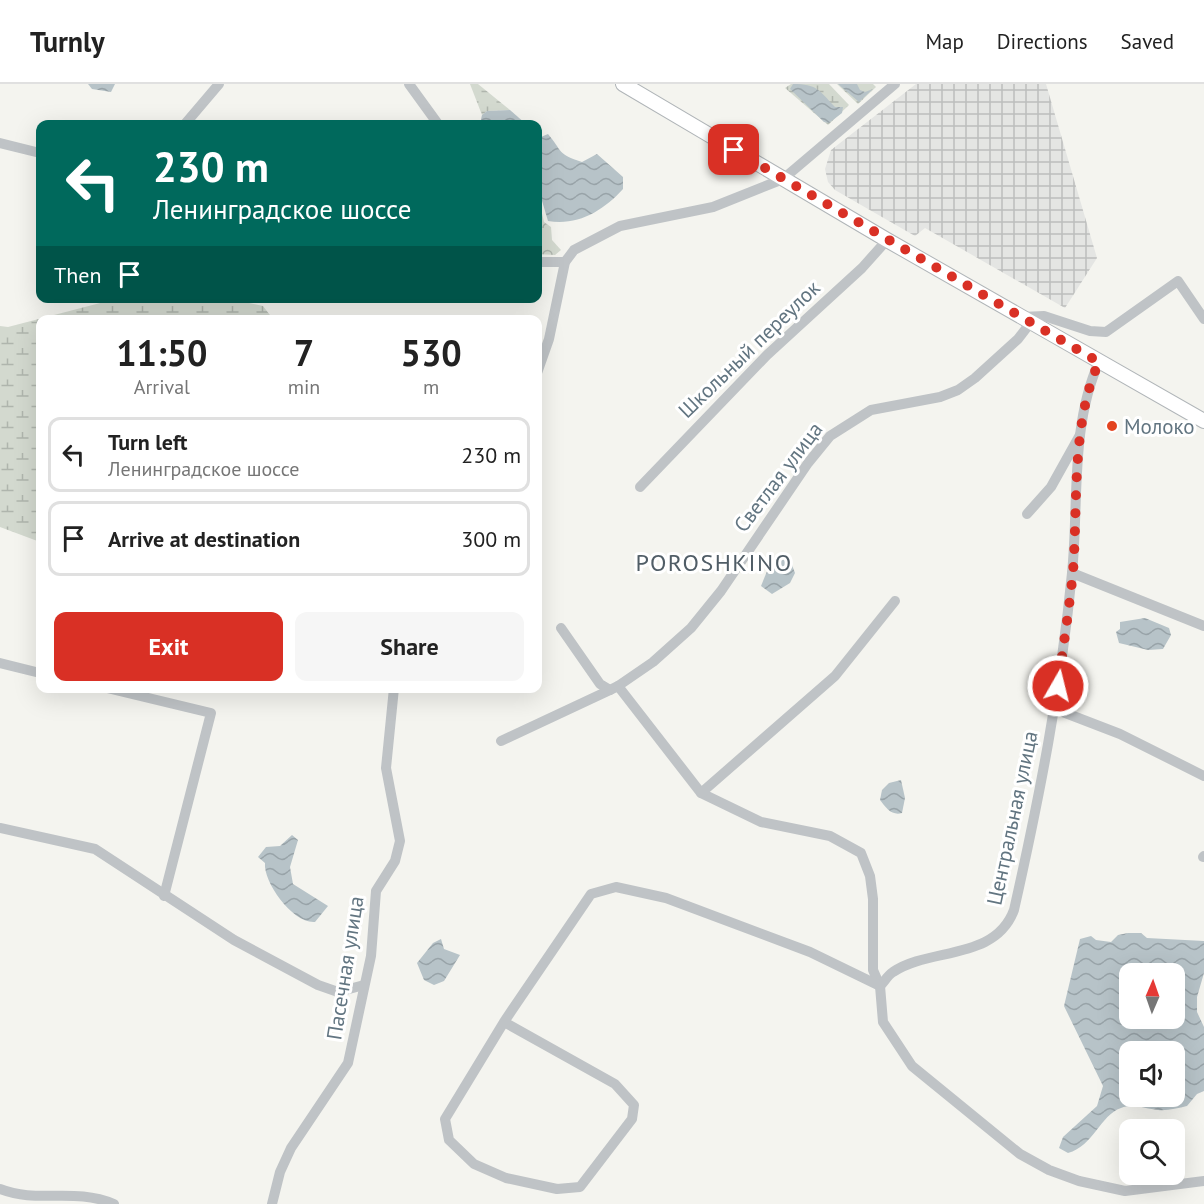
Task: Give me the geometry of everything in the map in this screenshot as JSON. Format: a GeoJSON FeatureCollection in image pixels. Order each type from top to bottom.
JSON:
{"type":"FeatureCollection","features":[{"type":"Feature","properties":{"kind":"main road"},"geometry":{"type":"LineString","coordinates":[[623,84],[887,240],[1204,421]]}},
{"type":"Feature","properties":{"kind":"street"},"geometry":{"type":"LineString","coordinates":[[189,120],[219,84]]}},
{"type":"Feature","properties":{"kind":"street"},"geometry":{"type":"LineString","coordinates":[[408,84],[435,120]]}},
{"type":"Feature","properties":{"kind":"street"},"geometry":{"type":"LineString","coordinates":[[542,359],[549,339],[565,262],[574,250],[620,226],[712,207],[783,179],[883,88],[896,84]]}},
{"type":"Feature","properties":{"kind":"street"},"geometry":{"type":"LineString","coordinates":[[0,143],[36,152]]}},
{"type":"Feature","properties":{"kind":"street","name":"Школьный переулок"},"geometry":{"type":"LineString","coordinates":[[640,487],[767,355],[862,268],[887,240]]}},
{"type":"Feature","properties":{"kind":"street"},"geometry":{"type":"LineString","coordinates":[[542,262],[565,262]]}},
{"type":"Feature","properties":{"kind":"street"},"geometry":{"type":"LineString","coordinates":[[1027,319],[1044,316],[1090,331],[1106,332],[1178,281],[1204,319]]}},
{"type":"Feature","properties":{"kind":"street","name":"Светлая улица"},"geometry":{"type":"LineString","coordinates":[[501,741],[614,688],[653,662],[691,628],[721,591],[808,463],[830,436],[853,419],[871,410],[940,397],[958,390],[975,378],[1018,339],[1027,319]]}},
{"type":"Feature","properties":{"kind":"street","name":"Центральная улица"},"geometry":{"type":"LineString","coordinates":[[880,986],[891,973],[908,965],[971,949],[1008,926],[1025,859],[1055,709],[1072,573],[1081,432],[1091,380],[1099,362]]}},
{"type":"Feature","properties":{"kind":"street"},"geometry":{"type":"LineString","coordinates":[[1027,514],[1051,487],[1081,432]]}},
{"type":"Feature","properties":{"kind":"street"},"geometry":{"type":"LineString","coordinates":[[1072,573],[1204,626]]}},
{"type":"Feature","properties":{"kind":"street"},"geometry":{"type":"LineString","coordinates":[[701,793],[835,676],[894,601]]}},
{"type":"Feature","properties":{"kind":"street"},"geometry":{"type":"LineString","coordinates":[[561,628],[600,684],[614,688],[701,793],[761,822],[830,836],[861,853],[870,876],[873,899],[873,970],[880,986],[883,1022],[912,1066],[1020,1154],[1049,1170],[1079,1181],[1125,1191],[1204,1181]]}},
{"type":"Feature","properties":{"kind":"street"},"geometry":{"type":"LineString","coordinates":[[0,663],[36,672]]}},
{"type":"Feature","properties":{"kind":"street"},"geometry":{"type":"LineString","coordinates":[[128,693],[211,713],[164,896]]}},
{"type":"Feature","properties":{"kind":"street","name":"Пасечная улица"},"geometry":{"type":"LineString","coordinates":[[272,1204],[280,1172],[291,1148],[348,1063],[375,930],[376,891],[395,861],[400,841],[386,768],[394,693]]}},
{"type":"Feature","properties":{"kind":"street"},"geometry":{"type":"LineString","coordinates":[[1055,709],[1120,734],[1204,776]]}},
{"type":"Feature","properties":{"kind":"street"},"geometry":{"type":"LineString","coordinates":[[0,828],[95,849],[234,940],[318,986],[338,992],[364,985]]}},
{"type":"Feature","properties":{"kind":"street"},"geometry":{"type":"LineString","coordinates":[[504,1022],[615,1084],[634,1105],[632,1119],[580,1187],[557,1189],[506,1178],[474,1164],[449,1140],[445,1119],[504,1022],[591,894],[616,888],[676,901],[810,952],[880,986]]}},
{"type":"Feature","properties":{"kind":"street"},"geometry":{"type":"LineString","coordinates":[[0,1189],[15,1195],[86,1196],[114,1204]]}},
{"type":"Feature","properties":{"kind":"shaded area"},"geometry":{"type":"Polygon","coordinates":[[[916,84],[1046,84],[1097,258],[1065,308],[925,228],[915,236],[835,190],[828,182],[825,169],[831,150],[916,84]]]}},
{"type":"Feature","properties":{"kind":"green space"},"geometry":{"type":"Polygon","coordinates":[[[470,84],[478,84],[510,110],[487,111],[482,115],[470,84]]]}},
{"type":"Feature","properties":{"kind":"green space"},"geometry":{"type":"Polygon","coordinates":[[[791,84],[829,84],[849,105],[828,125],[785,88],[791,84]]]}},
{"type":"Feature","properties":{"kind":"green space"},"geometry":{"type":"Polygon","coordinates":[[[837,84],[873,84],[876,87],[858,104],[837,84]]]}},
{"type":"Feature","properties":{"kind":"green space"},"geometry":{"type":"Polygon","coordinates":[[[542,213],[544,222],[551,227],[552,240],[561,250],[555,255],[542,254],[542,213]]]}},
{"type":"Feature","properties":{"kind":"green space"},"geometry":{"type":"Polygon","coordinates":[[[100,303],[249,303],[263,306],[270,315],[54,315],[100,303]]]}},
{"type":"Feature","properties":{"kind":"green space"},"geometry":{"type":"Polygon","coordinates":[[[36,320],[36,540],[0,527],[0,326],[8,327],[36,320]]]}},
{"type":"Feature","properties":{"kind":"water"},"geometry":{"type":"Polygon","coordinates":[[[88,84],[115,84],[111,92],[92,89],[88,84]]]}},
{"type":"Feature","properties":{"kind":"water"},"geometry":{"type":"Polygon","coordinates":[[[793,84],[807,85],[817,89],[835,107],[843,107],[842,113],[829,123],[824,122],[790,89],[793,84]]]}},
{"type":"Feature","properties":{"kind":"water"},"geometry":{"type":"Polygon","coordinates":[[[838,84],[857,84],[860,90],[865,92],[873,89],[859,102],[838,84]]]}},
{"type":"Feature","properties":{"kind":"water"},"geometry":{"type":"Polygon","coordinates":[[[510,110],[521,120],[481,120],[482,115],[487,111],[510,110]]]}},
{"type":"Feature","properties":{"kind":"water"},"geometry":{"type":"Polygon","coordinates":[[[548,134],[561,152],[582,162],[597,154],[623,177],[623,189],[607,204],[580,219],[548,221],[542,201],[542,137],[548,134]]]}},
{"type":"Feature","properties":{"kind":"water"},"geometry":{"type":"Polygon","coordinates":[[[781,557],[792,565],[795,573],[790,583],[772,594],[761,586],[772,559],[781,557]]]}},
{"type":"Feature","properties":{"kind":"water"},"geometry":{"type":"Polygon","coordinates":[[[1145,618],[1169,628],[1171,635],[1163,649],[1148,650],[1119,643],[1116,632],[1120,629],[1120,622],[1145,618]]]}},
{"type":"Feature","properties":{"kind":"water"},"geometry":{"type":"Polygon","coordinates":[[[901,780],[905,798],[902,813],[895,813],[880,800],[882,790],[889,783],[901,780]]]}},
{"type":"Feature","properties":{"kind":"water"},"geometry":{"type":"Polygon","coordinates":[[[292,835],[298,840],[290,867],[293,884],[328,906],[315,922],[306,921],[298,916],[281,900],[269,881],[265,863],[258,857],[266,847],[280,846],[292,835]]]}},
{"type":"Feature","properties":{"kind":"water"},"geometry":{"type":"Polygon","coordinates":[[[1128,933],[1141,933],[1147,938],[1204,941],[1204,973],[1197,997],[1197,1012],[1204,1027],[1204,1091],[1197,1094],[1185,1106],[1185,1041],[1119,1041],[1119,1107],[1126,1107],[1114,1112],[1091,1138],[1068,1153],[1059,1148],[1063,1137],[1097,1106],[1103,1086],[1064,1006],[1080,939],[1091,936],[1096,940],[1111,942],[1118,935],[1128,933]]]}},
{"type":"Feature","properties":{"kind":"water"},"geometry":{"type":"Polygon","coordinates":[[[441,939],[444,949],[460,955],[444,981],[434,985],[424,980],[417,963],[433,943],[441,939]]]}},
{"type":"Feature","properties":{"kind":"water"},"geometry":{"type":"Polygon","coordinates":[[[1140,1107],[1182,1107],[1161,1110],[1140,1107]]]}},
{"type":"Feature","properties":{"kind":"place","name":"Молоко"},"geometry":{"type":"Point","coordinates":[1112,426]}},
{"type":"Feature","properties":{"kind":"district","name":"POROSHKINO"},"geometry":{"type":"Point","coordinates":[714,562]}},
{"type":"Feature","properties":{"kind":"route"},"geometry":{"type":"LineString","coordinates":[[734,150],[1099,362],[1091,380],[1081,432],[1072,573],[1058,686]]}}]}
